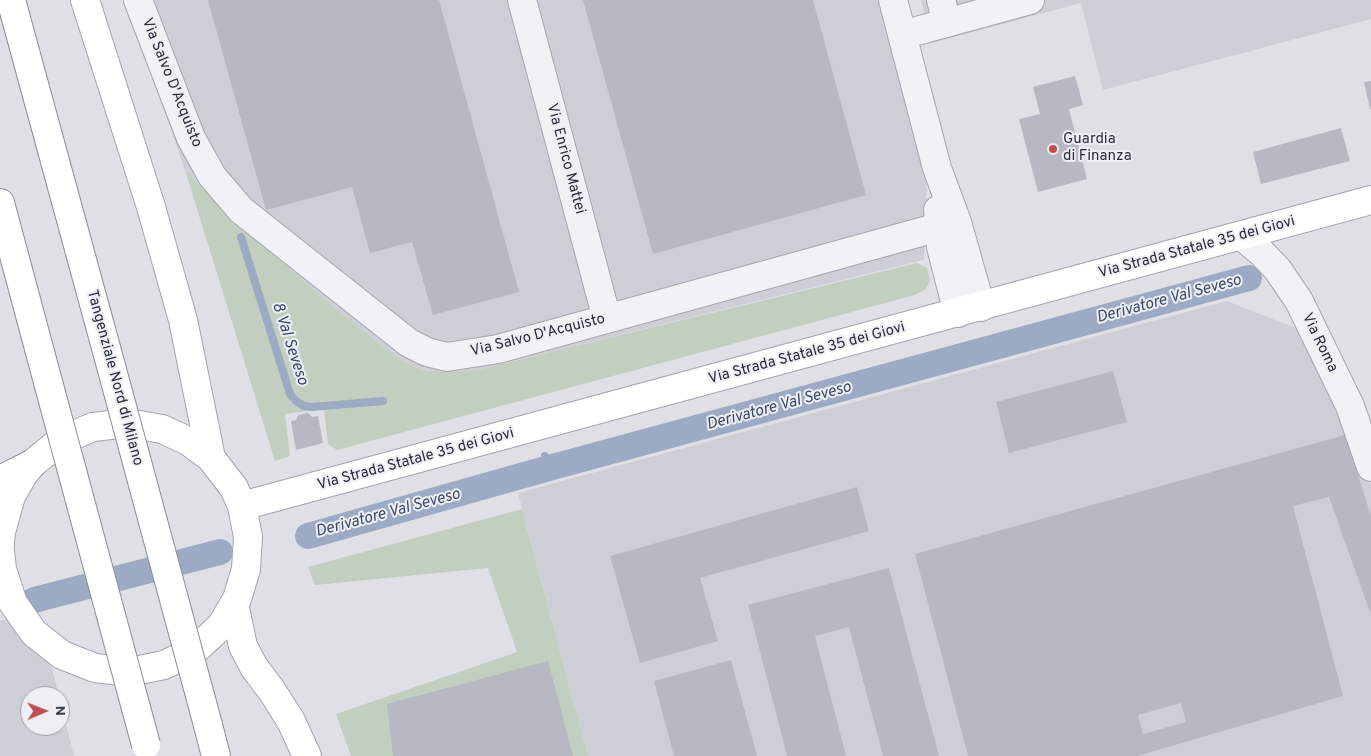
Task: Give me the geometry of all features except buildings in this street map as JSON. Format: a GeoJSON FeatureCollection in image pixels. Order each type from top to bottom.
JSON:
{"type":"FeatureCollection","features":[{"type":"Feature","properties":{"kind":"main road","name":"Tangenziale Nord di Milano"},"geometry":{"type":"LineString","coordinates":[[11,0],[216,756]]}},
{"type":"Feature","properties":{"kind":"main road"},"geometry":{"type":"LineString","coordinates":[[85,0],[151,207],[183,320],[211,458]]}},
{"type":"Feature","properties":{"kind":"main road","name":"Via Strada Statale 35 dei Giovi"},"geometry":{"type":"LineString","coordinates":[[242,506],[1371,200]]}},
{"type":"Feature","properties":{"kind":"main road"},"geometry":{"type":"LineString","coordinates":[[0,203],[147,751]]}},
{"type":"Feature","properties":{"kind":"main road"},"geometry":{"type":"LineString","coordinates":[[162,429],[176,422],[184,414],[193,390],[193,372]]}},
{"type":"Feature","properties":{"kind":"main road"},"geometry":{"type":"LineString","coordinates":[[128,423],[162,429],[188,441],[211,458],[229,480],[242,506],[248,537],[246,569],[237,599],[221,626],[200,646],[164,666],[130,672],[95,668],[62,656],[34,633],[13,603],[0,558],[1,532],[11,496],[32,464],[60,441],[93,427],[128,423]]}},
{"type":"Feature","properties":{"kind":"main road"},"geometry":{"type":"LineString","coordinates":[[0,480],[32,464]]}},
{"type":"Feature","properties":{"kind":"main road"},"geometry":{"type":"LineString","coordinates":[[234,604],[242,646],[290,721],[307,756]]}},
{"type":"Feature","properties":{"kind":"main road"},"geometry":{"type":"LineString","coordinates":[[200,646],[225,653],[254,667]]}},
{"type":"Feature","properties":{"kind":"street","name":"Via Salvo D'Acquisto"},"geometry":{"type":"LineString","coordinates":[[138,0],[191,138],[212,176],[241,210],[409,343],[427,352],[447,357],[498,349],[948,224]]}},
{"type":"Feature","properties":{"kind":"street","name":"Via Enrico Mattei"},"geometry":{"type":"LineString","coordinates":[[522,0],[608,319]]}},
{"type":"Feature","properties":{"kind":"street"},"geometry":{"type":"LineString","coordinates":[[893,0],[937,168],[948,224],[945,267],[970,310]]}},
{"type":"Feature","properties":{"kind":"street"},"geometry":{"type":"LineString","coordinates":[[902,35],[944,11],[1030,0]]}},
{"type":"Feature","properties":{"kind":"street","name":"Via Roma"},"geometry":{"type":"LineString","coordinates":[[1242,236],[1278,270],[1299,301],[1350,406],[1371,466]]}},
{"type":"Feature","properties":{"kind":"shaded area"},"geometry":{"type":"Polygon","coordinates":[[[125,0],[883,0],[927,178],[924,260],[473,371],[425,371],[400,360],[330,304],[226,213],[185,170],[125,0]]]}},
{"type":"Feature","properties":{"kind":"shaded area"},"geometry":{"type":"Polygon","coordinates":[[[921,0],[1371,0],[1371,19],[1103,90],[1081,3],[932,43],[921,0]]]}},
{"type":"Feature","properties":{"kind":"shaded area"},"geometry":{"type":"Polygon","coordinates":[[[1227,301],[1308,333],[1346,410],[1371,486],[1371,756],[588,756],[518,493],[1227,301]]]}},
{"type":"Feature","properties":{"kind":"shaded area"},"geometry":{"type":"Polygon","coordinates":[[[9,619],[19,637],[50,661],[56,686],[20,686],[20,736],[69,736],[74,756],[0,756],[0,621],[9,619]]]}},
{"type":"Feature","properties":{"kind":"green space"},"geometry":{"type":"Polygon","coordinates":[[[185,170],[226,213],[330,304],[400,360],[425,371],[473,371],[917,263],[927,268],[930,280],[926,289],[915,295],[337,450],[328,444],[324,409],[285,414],[290,456],[275,461],[185,170]]]}},
{"type":"Feature","properties":{"kind":"green space"},"geometry":{"type":"Polygon","coordinates":[[[522,509],[588,756],[351,756],[336,714],[517,652],[488,568],[315,585],[308,567],[522,509]]]}},
{"type":"Feature","properties":{"kind":"waterway","name":"8 Val Seveso"},"geometry":{"type":"LineString","coordinates":[[241,237],[290,394],[296,401],[304,406],[312,407],[383,401]]}},
{"type":"Feature","properties":{"kind":"waterway","name":"Derivatore Val Seveso"},"geometry":{"type":"LineString","coordinates":[[308,536],[549,468],[1249,278]]}},
{"type":"Feature","properties":{"kind":"waterway","name":"8 Val Seveso"},"geometry":{"type":"LineString","coordinates":[[545,456],[549,468]]}},
{"type":"Feature","properties":{"kind":"waterway","name":"Derivatore Val Seveso"},"geometry":{"type":"LineString","coordinates":[[34,600],[220,552]]}},
{"type":"Feature","properties":{"kind":"place","name":"Guardia di Finanza"},"geometry":{"type":"Point","coordinates":[1053,149]}}]}
